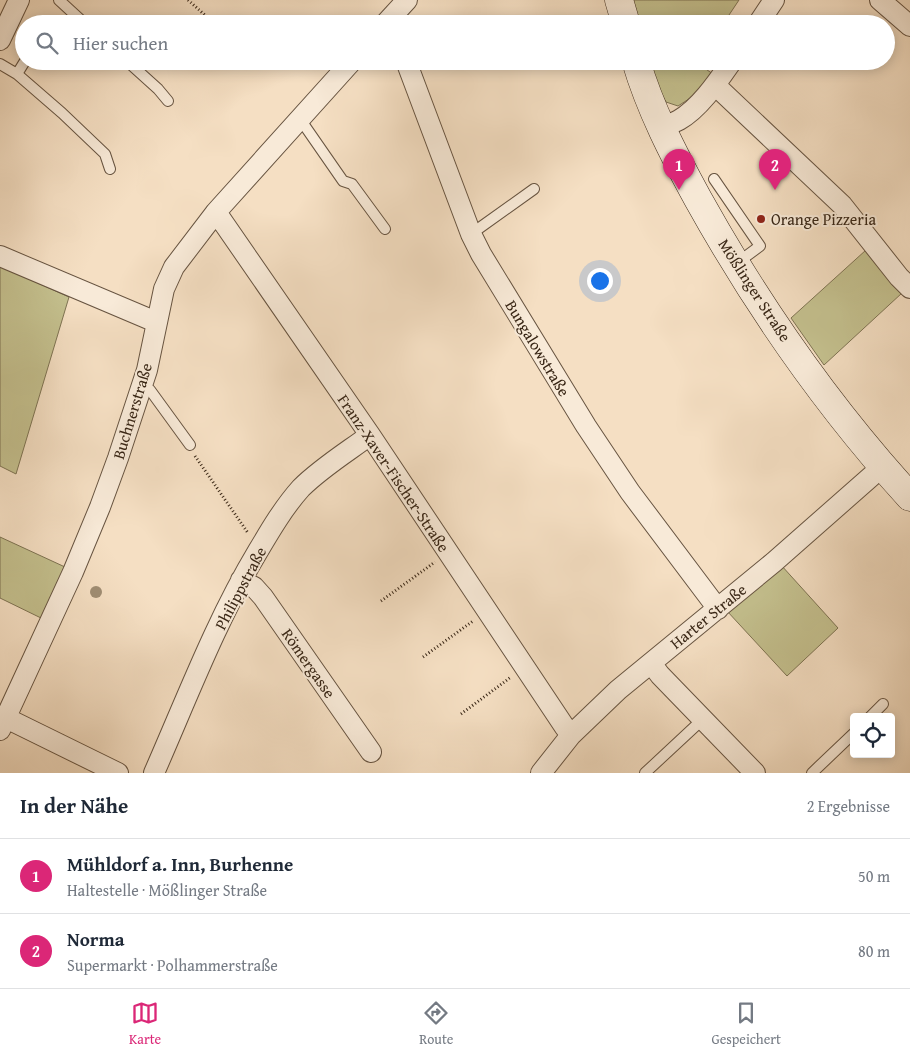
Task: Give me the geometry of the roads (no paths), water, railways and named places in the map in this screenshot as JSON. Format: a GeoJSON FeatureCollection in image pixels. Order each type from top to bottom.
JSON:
{"type":"FeatureCollection","features":[{"type":"Feature","properties":{"kind":"street"},"geometry":{"type":"LineString","coordinates":[[394,15],[407,0]]}},
{"type":"Feature","properties":{"kind":"street"},"geometry":{"type":"LineString","coordinates":[[619,0],[623,15]]}},
{"type":"Feature","properties":{"kind":"street"},"geometry":{"type":"LineString","coordinates":[[764,15],[774,0]]}},
{"type":"Feature","properties":{"kind":"street"},"geometry":{"type":"LineString","coordinates":[[880,0],[910,26]]}},
{"type":"Feature","properties":{"kind":"street"},"geometry":{"type":"LineString","coordinates":[[0,40],[11,5]]}},
{"type":"Feature","properties":{"kind":"street","name":"Buchnerstraße"},"geometry":{"type":"LineString","coordinates":[[3,724],[73,572],[100,507],[147,370],[164,289],[174,267],[216,212],[344,70]]}},
{"type":"Feature","properties":{"kind":"street","name":"Bungalowstraße"},"geometry":{"type":"LineString","coordinates":[[409,70],[471,234],[490,269],[586,426],[630,492],[718,609]]}},
{"type":"Feature","properties":{"kind":"street","name":"Mößlinger Straße"},"geometry":{"type":"LineString","coordinates":[[639,70],[660,127],[696,196],[736,264],[844,419],[910,497]]}},
{"type":"Feature","properties":{"kind":"street"},"geometry":{"type":"LineString","coordinates":[[660,127],[685,116],[715,85],[726,70]]}},
{"type":"Feature","properties":{"kind":"street"},"geometry":{"type":"LineString","coordinates":[[715,85],[842,205],[899,277],[910,288]]}},
{"type":"Feature","properties":{"kind":"street","name":"Franz-Xaver-Fischer-Straße"},"geometry":{"type":"LineString","coordinates":[[216,212],[370,435],[571,735]]}},
{"type":"Feature","properties":{"kind":"street"},"geometry":{"type":"LineString","coordinates":[[0,256],[156,322]]}},
{"type":"Feature","properties":{"kind":"street","name":"Philippstraße"},"geometry":{"type":"LineString","coordinates":[[154,773],[241,580],[261,546],[286,507],[301,488],[319,472],[370,435]]}},
{"type":"Feature","properties":{"kind":"street","name":"Harter Straße"},"geometry":{"type":"LineString","coordinates":[[541,773],[571,735],[618,690],[718,609],[882,466]]}},
{"type":"Feature","properties":{"kind":"street","name":"Römergasse"},"geometry":{"type":"LineString","coordinates":[[241,580],[254,587],[263,597],[371,752]]}},
{"type":"Feature","properties":{"kind":"street"},"geometry":{"type":"LineString","coordinates":[[651,663],[755,773]]}},
{"type":"Feature","properties":{"kind":"street"},"geometry":{"type":"LineString","coordinates":[[3,724],[118,773]]}},
{"type":"Feature","properties":{"kind":"lane"},"geometry":{"type":"LineString","coordinates":[[59,0],[75,15]]}},
{"type":"Feature","properties":{"kind":"lane"},"geometry":{"type":"LineString","coordinates":[[0,64],[18,74],[105,154],[110,169]]}},
{"type":"Feature","properties":{"kind":"lane"},"geometry":{"type":"LineString","coordinates":[[18,74],[20,70]]}},
{"type":"Feature","properties":{"kind":"lane"},"geometry":{"type":"LineString","coordinates":[[137,70],[168,101]]}},
{"type":"Feature","properties":{"kind":"lane"},"geometry":{"type":"LineString","coordinates":[[300,119],[343,181],[352,184],[385,229]]}},
{"type":"Feature","properties":{"kind":"lane"},"geometry":{"type":"LineString","coordinates":[[714,179],[760,246],[736,264]]}},
{"type":"Feature","properties":{"kind":"lane"},"geometry":{"type":"LineString","coordinates":[[471,234],[534,189]]}},
{"type":"Feature","properties":{"kind":"lane"},"geometry":{"type":"LineString","coordinates":[[142,384],[150,390],[190,445]]}},
{"type":"Feature","properties":{"kind":"lane"},"geometry":{"type":"LineString","coordinates":[[874,713],[883,704]]}},
{"type":"Feature","properties":{"kind":"lane"},"geometry":{"type":"LineString","coordinates":[[645,773],[703,719]]}},
{"type":"Feature","properties":{"kind":"lane"},"geometry":{"type":"LineString","coordinates":[[812,773],[850,736]]}},
{"type":"Feature","properties":{"kind":"place","name":"Mühldorf a. Inn, Burhenne"},"geometry":{"type":"Point","coordinates":[679,190]}},
{"type":"Feature","properties":{"kind":"place","name":"Norma"},"geometry":{"type":"Point","coordinates":[775,190]}},
{"type":"Feature","properties":{"kind":"place","name":"Orange Pizzeria"},"geometry":{"type":"Point","coordinates":[761,219]}}]}
